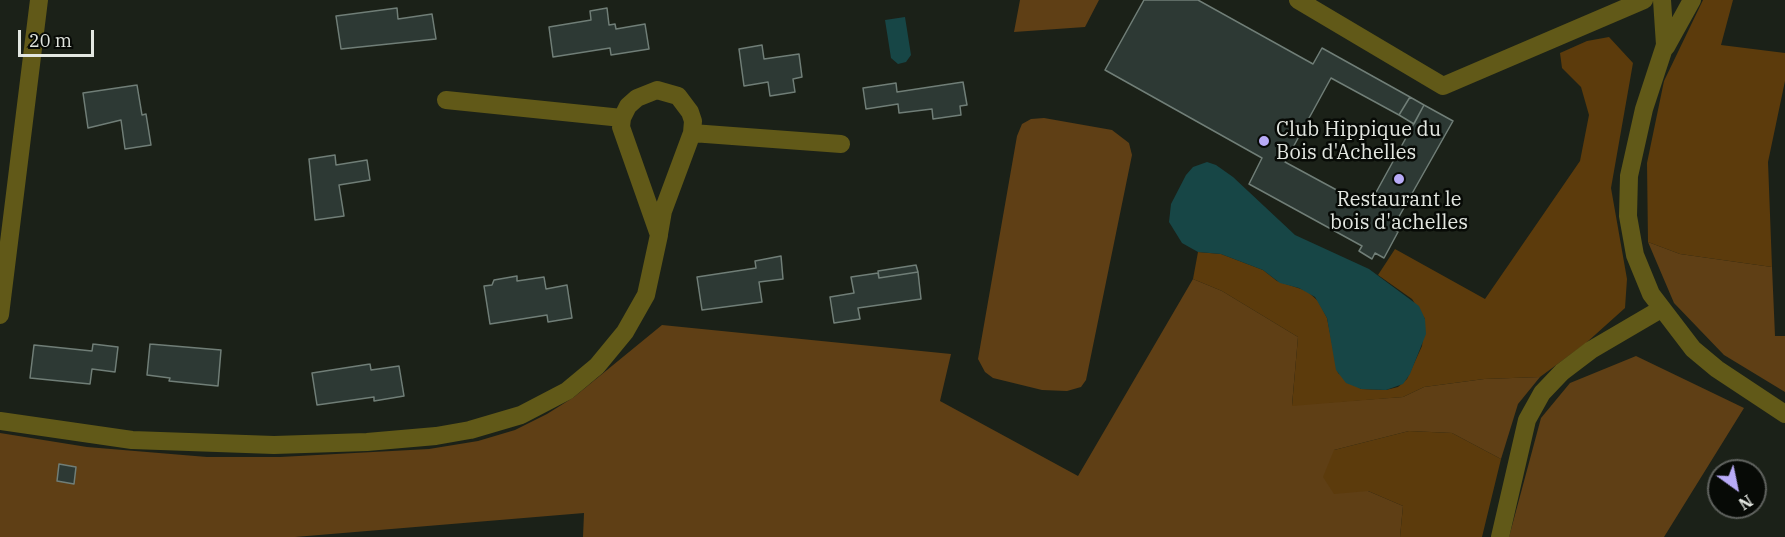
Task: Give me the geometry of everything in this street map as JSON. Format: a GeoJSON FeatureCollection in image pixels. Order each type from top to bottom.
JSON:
{"type":"FeatureCollection","features":[{"type":"Feature","properties":{"kind":"street"},"geometry":{"type":"LineString","coordinates":[[0,315],[39,0]]}},
{"type":"Feature","properties":{"kind":"street"},"geometry":{"type":"LineString","coordinates":[[1298,0],[1443,86],[1644,0]]}},
{"type":"Feature","properties":{"kind":"street"},"geometry":{"type":"LineString","coordinates":[[1662,0],[1666,37],[1663,54],[1637,132],[1627,194],[1635,255],[1651,294],[1705,360],[1785,414]]}},
{"type":"Feature","properties":{"kind":"street"},"geometry":{"type":"LineString","coordinates":[[1663,54],[1692,0]]}},
{"type":"Feature","properties":{"kind":"street"},"geometry":{"type":"LineString","coordinates":[[0,421],[132,440],[227,445],[378,442],[436,436],[496,423],[529,412],[567,391],[597,366],[625,332],[646,295],[659,235],[663,211],[692,133],[693,121],[690,112],[678,96],[669,91],[646,92],[628,106],[622,118],[625,143],[659,235]]}},
{"type":"Feature","properties":{"kind":"street"},"geometry":{"type":"LineString","coordinates":[[447,100],[622,118]]}},
{"type":"Feature","properties":{"kind":"street"},"geometry":{"type":"LineString","coordinates":[[692,133],[841,144]]}},
{"type":"Feature","properties":{"kind":"street"},"geometry":{"type":"LineString","coordinates":[[1500,537],[1527,420],[1542,393],[1562,372],[1590,350],[1661,309]]}},
{"type":"Feature","properties":{"kind":"shaded area"},"geometry":{"type":"Polygon","coordinates":[[[1020,0],[1099,0],[1085,27],[1014,32],[1020,0]]]}},
{"type":"Feature","properties":{"kind":"shaded area"},"geometry":{"type":"Polygon","coordinates":[[[1703,0],[1733,0],[1721,45],[1785,53],[1785,81],[1768,162],[1772,267],[1680,254],[1648,242],[1647,163],[1664,81],[1703,0]]]}},
{"type":"Feature","properties":{"kind":"shaded area"},"geometry":{"type":"Polygon","coordinates":[[[1609,37],[1633,63],[1611,188],[1627,279],[1625,308],[1586,343],[1540,377],[1484,379],[1424,387],[1403,397],[1292,406],[1298,337],[1222,291],[1193,279],[1198,252],[1221,254],[1263,270],[1277,281],[1307,291],[1318,301],[1327,318],[1338,373],[1361,389],[1386,390],[1398,387],[1407,379],[1422,346],[1425,319],[1412,299],[1378,275],[1395,249],[1485,299],[1580,161],[1589,115],[1581,87],[1562,68],[1560,53],[1587,41],[1609,37]]]}},
{"type":"Feature","properties":{"kind":"shaded area"},"geometry":{"type":"Polygon","coordinates":[[[1044,118],[1112,130],[1129,143],[1132,155],[1086,380],[1081,387],[1067,391],[1042,390],[993,378],[985,372],[978,359],[1017,136],[1022,124],[1031,119],[1044,118]]]}},
{"type":"Feature","properties":{"kind":"shaded area"},"geometry":{"type":"Polygon","coordinates":[[[1648,242],[1680,254],[1772,267],[1775,336],[1785,336],[1785,392],[1724,355],[1674,303],[1648,242]]]}},
{"type":"Feature","properties":{"kind":"shaded area"},"geometry":{"type":"Polygon","coordinates":[[[1193,279],[1222,291],[1298,337],[1292,405],[1403,397],[1424,387],[1484,379],[1540,377],[1518,404],[1501,459],[1452,433],[1409,431],[1334,450],[1368,491],[1403,506],[1400,537],[583,537],[584,513],[295,537],[0,537],[0,433],[87,447],[207,457],[280,457],[429,449],[478,441],[515,430],[547,414],[574,397],[662,325],[951,354],[940,401],[1078,476],[1193,279]]]}},
{"type":"Feature","properties":{"kind":"shaded area"},"geometry":{"type":"Polygon","coordinates":[[[1636,356],[1744,408],[1712,459],[1707,459],[1707,468],[1664,537],[1509,537],[1541,418],[1570,383],[1636,356]]]}},
{"type":"Feature","properties":{"kind":"shaded area"},"geometry":{"type":"Polygon","coordinates":[[[1409,431],[1452,433],[1501,459],[1482,537],[1400,537],[1403,506],[1368,491],[1334,494],[1323,477],[1334,450],[1409,431]]]}},
{"type":"Feature","properties":{"kind":"water"},"geometry":{"type":"Polygon","coordinates":[[[905,17],[911,55],[906,62],[898,64],[891,58],[885,20],[905,17]]]}},
{"type":"Feature","properties":{"kind":"water"},"geometry":{"type":"Polygon","coordinates":[[[1207,162],[1216,165],[1233,177],[1295,235],[1369,269],[1419,306],[1425,319],[1426,334],[1410,374],[1403,384],[1386,390],[1361,389],[1346,383],[1336,370],[1327,318],[1315,297],[1299,288],[1280,283],[1263,270],[1221,254],[1198,252],[1182,243],[1169,222],[1171,204],[1186,175],[1193,167],[1207,162]]]}},
{"type":"Feature","properties":{"kind":"building","name":"Club Hippique du Bois d'Achelles"},"geometry":{"type":"Polygon","coordinates":[[[1144,0],[1198,0],[1313,64],[1322,48],[1410,97],[1399,115],[1331,78],[1285,162],[1368,207],[1424,105],[1453,121],[1392,229],[1398,232],[1384,258],[1375,253],[1372,259],[1359,251],[1362,246],[1249,184],[1262,158],[1105,70],[1144,0]]]}},
{"type":"Feature","properties":{"kind":"building"},"geometry":{"type":"Polygon","coordinates":[[[397,8],[398,19],[432,14],[436,39],[341,49],[336,16],[397,8]]]}},
{"type":"Feature","properties":{"kind":"building"},"geometry":{"type":"Polygon","coordinates":[[[607,8],[609,25],[615,24],[616,29],[645,24],[649,49],[611,55],[610,48],[553,57],[549,27],[591,20],[590,11],[607,8]]]}},
{"type":"Feature","properties":{"kind":"building"},"geometry":{"type":"Polygon","coordinates":[[[762,45],[764,59],[799,54],[802,77],[793,79],[795,92],[770,96],[768,82],[744,86],[739,49],[762,45]]]}},
{"type":"Feature","properties":{"kind":"building"},"geometry":{"type":"Polygon","coordinates":[[[963,82],[967,105],[960,106],[961,115],[933,119],[932,109],[899,113],[898,104],[866,109],[863,88],[896,83],[897,92],[963,82]]]}},
{"type":"Feature","properties":{"kind":"building"},"geometry":{"type":"Polygon","coordinates":[[[137,85],[142,115],[146,114],[151,145],[125,149],[121,120],[88,128],[83,93],[137,85]]]}},
{"type":"Feature","properties":{"kind":"building"},"geometry":{"type":"Polygon","coordinates":[[[1410,97],[1424,105],[1414,124],[1399,115],[1410,97]]]}},
{"type":"Feature","properties":{"kind":"building"},"geometry":{"type":"Polygon","coordinates":[[[335,155],[336,165],[367,160],[370,180],[339,185],[344,216],[315,220],[309,159],[335,155]]]}},
{"type":"Feature","properties":{"kind":"building"},"geometry":{"type":"Polygon","coordinates":[[[781,256],[783,279],[759,282],[762,302],[702,310],[697,277],[756,268],[755,261],[781,256]]]}},
{"type":"Feature","properties":{"kind":"building"},"geometry":{"type":"Polygon","coordinates":[[[916,265],[918,272],[879,278],[878,271],[916,265]]]}},
{"type":"Feature","properties":{"kind":"building"},"geometry":{"type":"Polygon","coordinates":[[[918,272],[921,299],[858,308],[860,319],[834,323],[830,297],[854,293],[851,277],[878,273],[879,278],[918,272]]]}},
{"type":"Feature","properties":{"kind":"building"},"geometry":{"type":"Polygon","coordinates":[[[517,276],[517,281],[544,277],[546,289],[567,285],[572,318],[548,322],[547,315],[490,324],[484,286],[492,285],[494,280],[517,276]]]}},
{"type":"Feature","properties":{"kind":"building"},"geometry":{"type":"Polygon","coordinates":[[[93,344],[118,347],[115,372],[92,369],[90,384],[30,378],[34,345],[92,351],[93,344]]]}},
{"type":"Feature","properties":{"kind":"building"},"geometry":{"type":"Polygon","coordinates":[[[150,344],[221,350],[218,386],[169,381],[170,378],[147,375],[150,344]]]}},
{"type":"Feature","properties":{"kind":"building"},"geometry":{"type":"Polygon","coordinates":[[[370,364],[371,370],[399,366],[404,396],[374,401],[374,397],[317,405],[312,373],[370,364]]]}},
{"type":"Feature","properties":{"kind":"building"},"geometry":{"type":"Polygon","coordinates":[[[59,464],[76,467],[74,484],[57,481],[59,464]]]}},
{"type":"Feature","properties":{"kind":"place","name":"Club Hippique du Bois d'Achelles"},"geometry":{"type":"Point","coordinates":[1264,141]}},
{"type":"Feature","properties":{"kind":"place","name":"Restaurant le bois d'achelles"},"geometry":{"type":"Point","coordinates":[1399,179]}}]}
